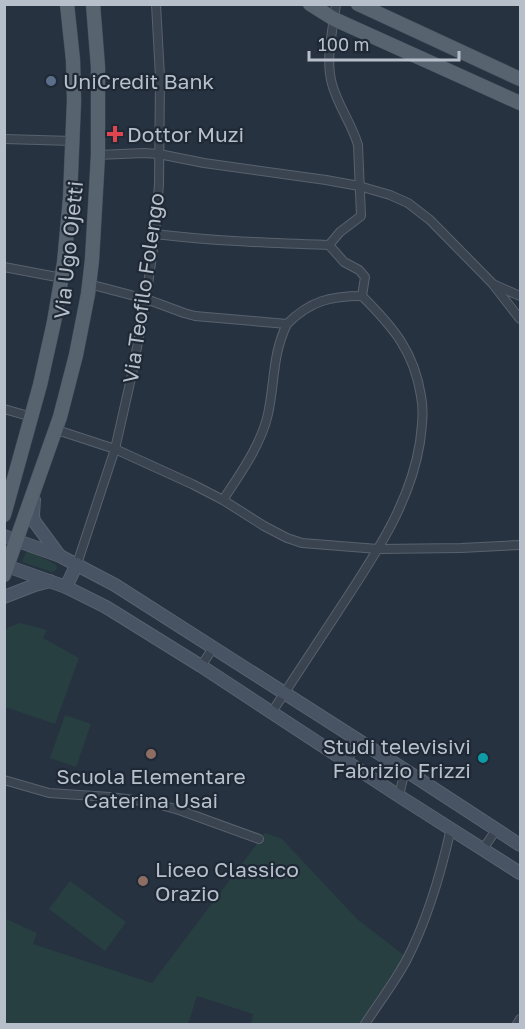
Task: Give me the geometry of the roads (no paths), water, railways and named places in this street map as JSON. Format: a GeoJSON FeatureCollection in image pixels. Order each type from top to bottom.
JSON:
{"type":"FeatureCollection","features":[{"type":"Feature","properties":{"kind":"main road","name":"Via Ugo Ojetti"},"geometry":{"type":"LineString","coordinates":[[7,500],[32,417],[62,279],[73,141],[73,73],[67,4]]}},
{"type":"Feature","properties":{"kind":"main road","name":"Via Ugo Ojetti"},"geometry":{"type":"LineString","coordinates":[[6,568],[11,538],[27,513],[57,430],[76,355],[89,284],[98,155],[98,67],[93,4]]}},
{"type":"Feature","properties":{"kind":"main road"},"geometry":{"type":"LineString","coordinates":[[310,4],[334,19],[520,103]]}},
{"type":"Feature","properties":{"kind":"main road"},"geometry":{"type":"LineString","coordinates":[[358,4],[520,79]]}},
{"type":"Feature","properties":{"kind":"street","name":"Via Teofilo Folengo"},"geometry":{"type":"LineString","coordinates":[[77,564],[115,449],[146,300],[159,184],[160,77],[156,4]]}},
{"type":"Feature","properties":{"kind":"street"},"geometry":{"type":"LineString","coordinates":[[329,245],[340,232],[361,216],[358,145],[340,107],[331,79],[330,58],[336,4]]}},
{"type":"Feature","properties":{"kind":"street"},"geometry":{"type":"LineString","coordinates":[[4,139],[73,141]]}},
{"type":"Feature","properties":{"kind":"street"},"geometry":{"type":"LineString","coordinates":[[98,155],[159,154],[359,186],[390,195],[419,211],[492,283],[520,319]]}},
{"type":"Feature","properties":{"kind":"street"},"geometry":{"type":"LineString","coordinates":[[155,234],[193,239],[329,245],[344,262],[359,270],[365,277],[362,296]]}},
{"type":"Feature","properties":{"kind":"street"},"geometry":{"type":"LineString","coordinates":[[4,267],[62,279]]}},
{"type":"Feature","properties":{"kind":"street"},"geometry":{"type":"LineString","coordinates":[[492,283],[520,296]]}},
{"type":"Feature","properties":{"kind":"street"},"geometry":{"type":"LineString","coordinates":[[89,284],[195,316],[287,324]]}},
{"type":"Feature","properties":{"kind":"street"},"geometry":{"type":"LineString","coordinates":[[223,500],[250,455],[265,424],[276,355],[287,324],[302,311],[322,301],[340,296],[362,296],[400,339],[417,377],[422,399],[419,448],[407,491],[378,549],[272,712]]}},
{"type":"Feature","properties":{"kind":"street"},"geometry":{"type":"LineString","coordinates":[[4,409],[32,417]]}},
{"type":"Feature","properties":{"kind":"street"},"geometry":{"type":"LineString","coordinates":[[57,430],[115,449],[192,484],[278,534],[302,543],[378,549],[520,545]]}},
{"type":"Feature","properties":{"kind":"street"},"geometry":{"type":"LineString","coordinates":[[35,493],[34,521],[60,556]]}},
{"type":"Feature","properties":{"kind":"street"},"geometry":{"type":"LineString","coordinates":[[7,500],[27,513]]}},
{"type":"Feature","properties":{"kind":"street"},"geometry":{"type":"LineString","coordinates":[[11,538],[77,564],[136,598],[520,846]]}},
{"type":"Feature","properties":{"kind":"street"},"geometry":{"type":"LineString","coordinates":[[66,587],[77,564]]}},
{"type":"Feature","properties":{"kind":"street"},"geometry":{"type":"LineString","coordinates":[[6,568],[66,587],[106,607],[520,873]]}},
{"type":"Feature","properties":{"kind":"street"},"geometry":{"type":"LineString","coordinates":[[4,597],[50,581]]}},
{"type":"Feature","properties":{"kind":"street"},"geometry":{"type":"LineString","coordinates":[[201,666],[213,648]]}},
{"type":"Feature","properties":{"kind":"street"},"geometry":{"type":"LineString","coordinates":[[346,762],[359,740]]}},
{"type":"Feature","properties":{"kind":"street"},"geometry":{"type":"LineString","coordinates":[[399,796],[405,770]]}},
{"type":"Feature","properties":{"kind":"street"},"geometry":{"type":"LineString","coordinates":[[4,780],[49,793],[110,796],[150,802],[259,839]]}},
{"type":"Feature","properties":{"kind":"street"},"geometry":{"type":"LineString","coordinates":[[365,1024],[401,970],[415,941],[431,899],[451,828]]}},
{"type":"Feature","properties":{"kind":"street"},"geometry":{"type":"LineString","coordinates":[[483,849],[496,830]]}},
{"type":"Feature","properties":{"kind":"street"},"geometry":{"type":"LineString","coordinates":[[517,1024],[520,1019]]}},
{"type":"Feature","properties":{"kind":"place","name":"UniCredit Bank"},"geometry":{"type":"Point","coordinates":[51,81]}},
{"type":"Feature","properties":{"kind":"place","name":"Dottor Muzi"},"geometry":{"type":"Point","coordinates":[115,134]}},
{"type":"Feature","properties":{"kind":"place","name":"Scuola Elementare Caterina Usai"},"geometry":{"type":"Point","coordinates":[151,754]}},
{"type":"Feature","properties":{"kind":"place","name":"Studi televisivi Fabrizio Frizzi"},"geometry":{"type":"Point","coordinates":[483,758]}},
{"type":"Feature","properties":{"kind":"place","name":"Liceo Classico Orazio"},"geometry":{"type":"Point","coordinates":[143,881]}}]}
